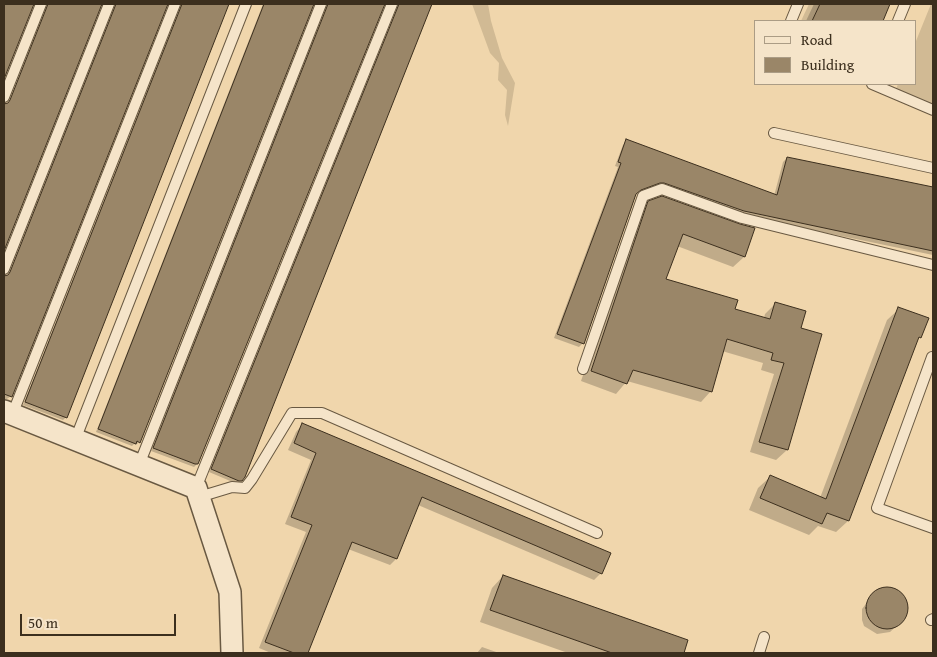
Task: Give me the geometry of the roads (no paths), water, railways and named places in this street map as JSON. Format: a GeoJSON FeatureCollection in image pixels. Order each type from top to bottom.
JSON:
{"type":"FeatureCollection","features":[{"type":"Feature","properties":{"kind":"street"},"geometry":{"type":"LineString","coordinates":[[8,413],[139,465],[198,492],[230,592],[232,653]]}},
{"type":"Feature","properties":{"kind":"lane"},"geometry":{"type":"LineString","coordinates":[[4,97],[40,4]]}},
{"type":"Feature","properties":{"kind":"lane"},"geometry":{"type":"LineString","coordinates":[[4,269],[109,4]]}},
{"type":"Feature","properties":{"kind":"lane"},"geometry":{"type":"LineString","coordinates":[[8,413],[175,4]]}},
{"type":"Feature","properties":{"kind":"lane"},"geometry":{"type":"LineString","coordinates":[[75,440],[246,4]]}},
{"type":"Feature","properties":{"kind":"lane"},"geometry":{"type":"LineString","coordinates":[[139,465],[322,4]]}},
{"type":"Feature","properties":{"kind":"lane"},"geometry":{"type":"LineString","coordinates":[[198,492],[392,4]]}},
{"type":"Feature","properties":{"kind":"lane"},"geometry":{"type":"LineString","coordinates":[[791,20],[798,4]]}},
{"type":"Feature","properties":{"kind":"lane"},"geometry":{"type":"LineString","coordinates":[[898,20],[905,4]]}},
{"type":"Feature","properties":{"kind":"lane"},"geometry":{"type":"LineString","coordinates":[[874,85],[933,110]]}},
{"type":"Feature","properties":{"kind":"lane"},"geometry":{"type":"LineString","coordinates":[[774,133],[933,168]]}},
{"type":"Feature","properties":{"kind":"lane"},"geometry":{"type":"LineString","coordinates":[[583,369],[643,196],[662,189],[742,218],[933,264]]}},
{"type":"Feature","properties":{"kind":"lane"},"geometry":{"type":"LineString","coordinates":[[933,358],[876,508],[933,528]]}},
{"type":"Feature","properties":{"kind":"lane"},"geometry":{"type":"LineString","coordinates":[[198,492],[232,487],[245,488],[292,413],[322,413],[597,533]]}},
{"type":"Feature","properties":{"kind":"lane"},"geometry":{"type":"LineString","coordinates":[[759,653],[764,636]]}}]}
